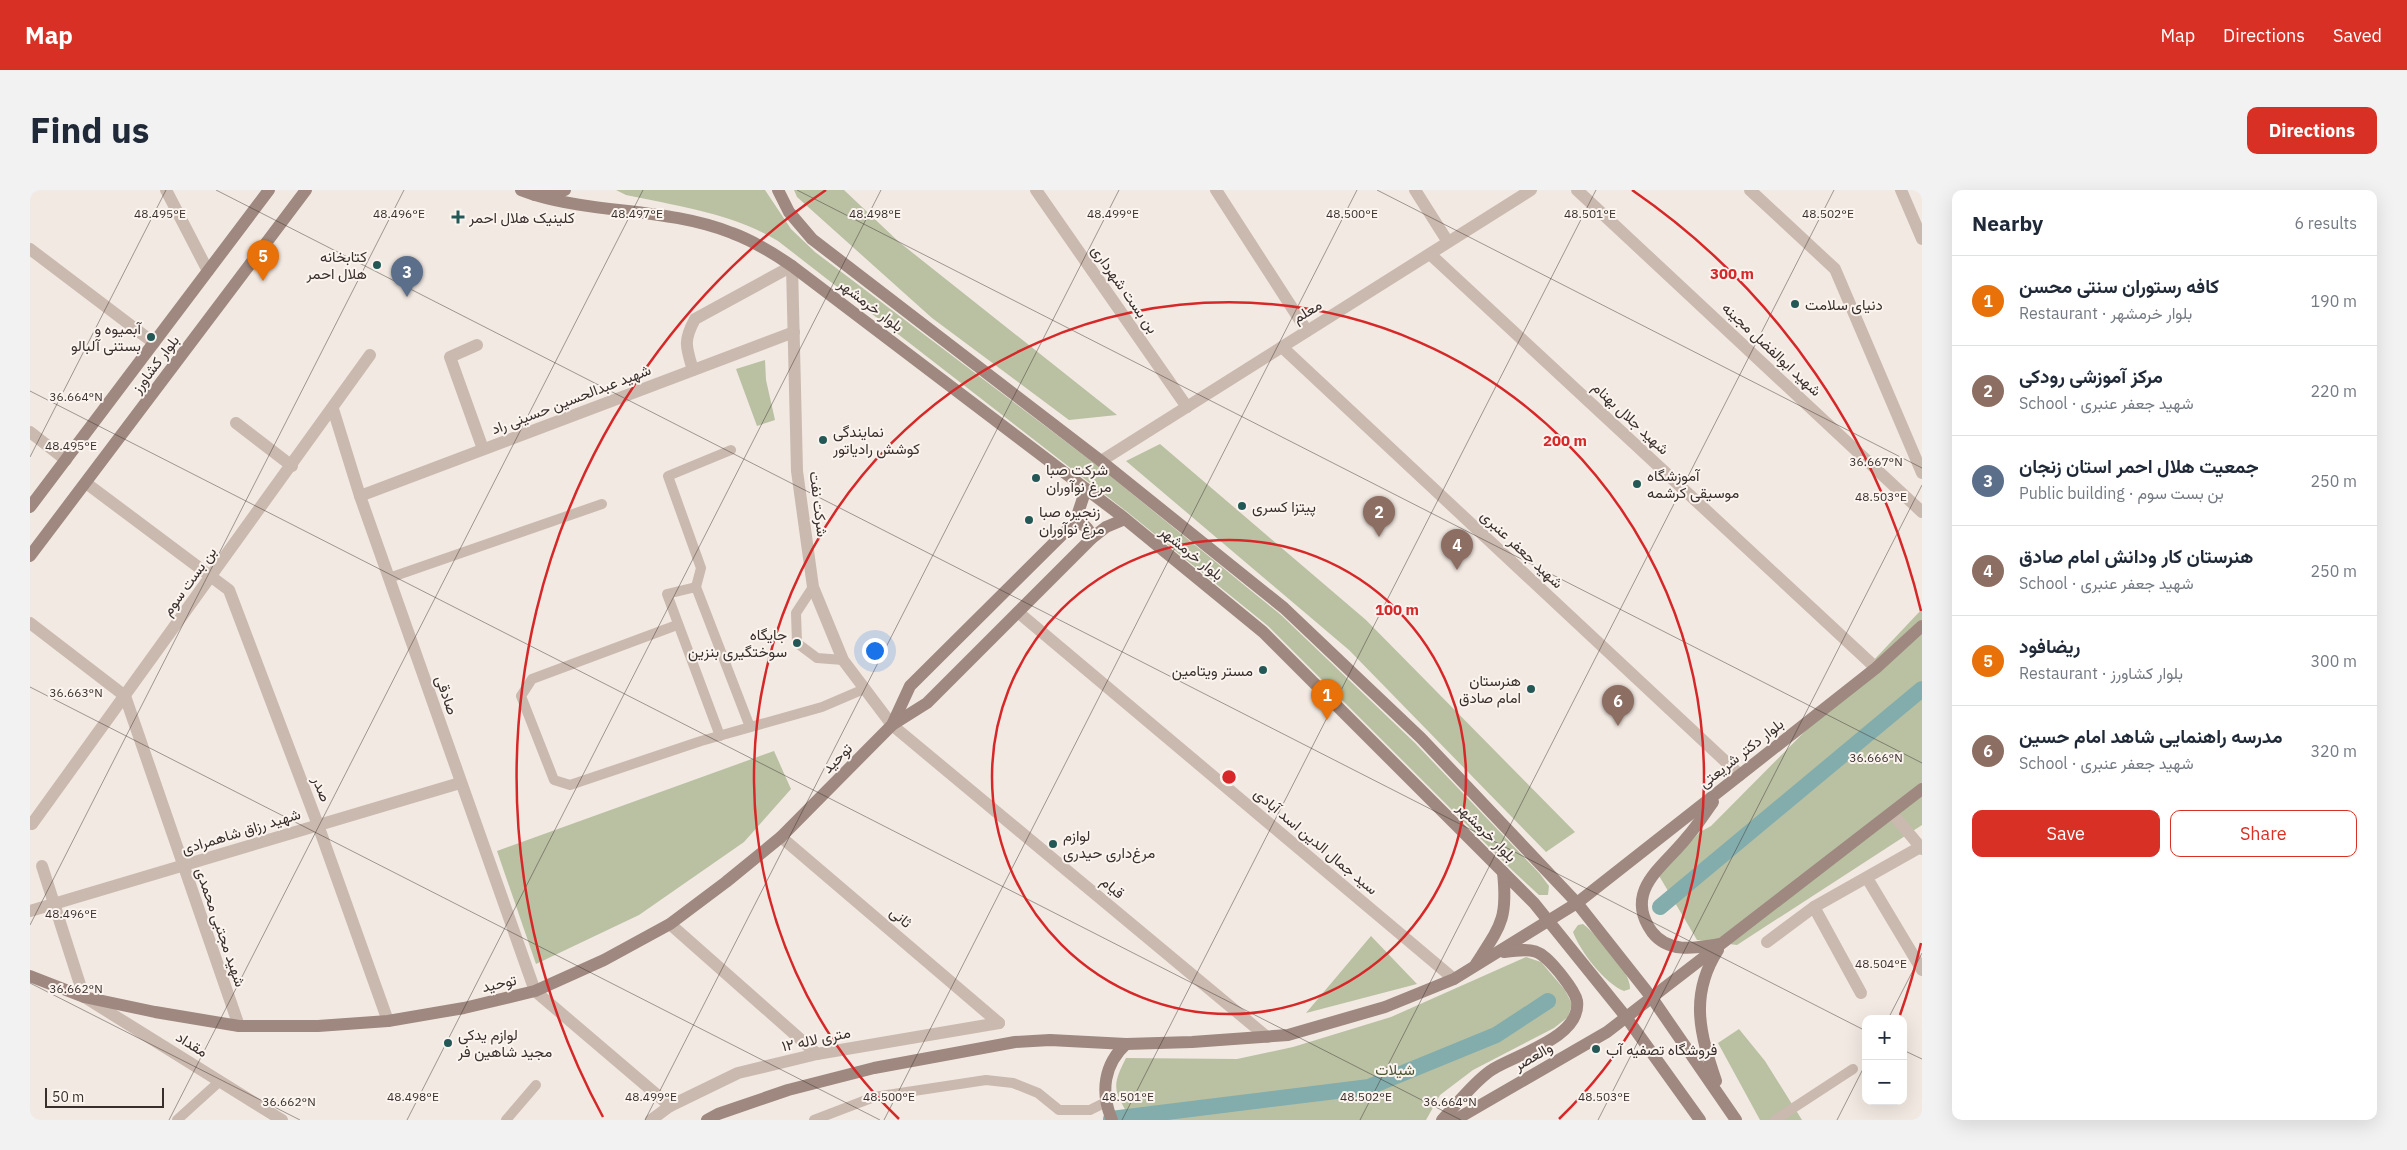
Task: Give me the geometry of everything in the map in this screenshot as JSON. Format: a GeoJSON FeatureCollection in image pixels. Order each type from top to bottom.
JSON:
{"type":"FeatureCollection","features":[{"type":"Feature","properties":{"kind":"main road","name":"بلوار کشاورز"},"geometry":{"type":"LineString","coordinates":[[30,507],[269,190]]}},
{"type":"Feature","properties":{"kind":"main road","name":"بلوار کشاورز"},"geometry":{"type":"LineString","coordinates":[[30,556],[306,190]]}},
{"type":"Feature","properties":{"kind":"main road","name":"بلوار خرمشهر"},"geometry":{"type":"LineString","coordinates":[[520,190],[566,204],[696,223],[731,232],[764,247],[792,266],[1125,519],[1263,632],[1504,872],[1550,921],[1626,1017],[1700,1120]]}},
{"type":"Feature","properties":{"kind":"main road"},"geometry":{"type":"LineString","coordinates":[[534,195],[565,190]]}},
{"type":"Feature","properties":{"kind":"main road","name":"بلوار خرمشهر"},"geometry":{"type":"LineString","coordinates":[[778,190],[789,212],[812,239],[1101,460],[1284,608],[1421,738],[1576,903],[1652,998],[1736,1120]]}},
{"type":"Feature","properties":{"kind":"main road","name":"توحید"},"geometry":{"type":"LineString","coordinates":[[892,725],[910,686],[1075,522],[1086,489]]}},
{"type":"Feature","properties":{"kind":"main road","name":"توحید"},"geometry":{"type":"LineString","coordinates":[[30,976],[84,997],[154,1012],[239,1026],[318,1026],[388,1021],[464,1008],[535,991],[604,960],[670,924],[726,882],[781,836],[892,725],[927,703],[1092,538],[1106,527],[1125,519]]}},
{"type":"Feature","properties":{"kind":"main road"},"geometry":{"type":"LineString","coordinates":[[1075,522],[1083,524],[1090,530],[1092,538]]}},
{"type":"Feature","properties":{"kind":"main road","name":"بلوار دکتر شریعتی"},"geometry":{"type":"LineString","coordinates":[[707,1120],[718,1114],[797,1087],[874,1068],[1014,1042],[1050,1040],[1126,1044],[1192,1042],[1288,1035],[1385,1007],[1454,980],[1576,903],[1876,668],[1922,626]]}},
{"type":"Feature","properties":{"kind":"main road"},"geometry":{"type":"LineString","coordinates":[[1721,789],[1688,836],[1650,877],[1643,891],[1642,906],[1645,921],[1654,934],[1666,944],[1688,949],[1722,944]]}},
{"type":"Feature","properties":{"kind":"main road"},"geometry":{"type":"LineString","coordinates":[[1626,1017],[1922,789]]}},
{"type":"Feature","properties":{"kind":"main road"},"geometry":{"type":"LineString","coordinates":[[1473,968],[1503,921],[1506,899],[1504,872]]}},
{"type":"Feature","properties":{"kind":"main road"},"geometry":{"type":"LineString","coordinates":[[1720,1096],[1700,1030],[1700,991],[1708,969],[1722,944]]}},
{"type":"Feature","properties":{"kind":"main road"},"geometry":{"type":"LineString","coordinates":[[1442,1120],[1490,1071],[1552,1040],[1568,1026],[1577,1010],[1577,1000],[1569,984],[1544,956],[1529,948],[1499,953]]}},
{"type":"Feature","properties":{"kind":"main road","name":"والعصر"},"geometry":{"type":"LineString","coordinates":[[1455,1120],[1607,1032],[1626,1017]]}},
{"type":"Feature","properties":{"kind":"main road"},"geometry":{"type":"LineString","coordinates":[[1111,1120],[1106,1102],[1106,1078],[1110,1063],[1117,1052],[1126,1044]]}},
{"type":"Feature","properties":{"kind":"street"},"geometry":{"type":"LineString","coordinates":[[166,190],[208,272]]}},
{"type":"Feature","properties":{"kind":"street","name":"بن بست شهرداری"},"geometry":{"type":"LineString","coordinates":[[1036,190],[1186,407]]}},
{"type":"Feature","properties":{"kind":"street"},"geometry":{"type":"LineString","coordinates":[[1216,190],[1307,331]]}},
{"type":"Feature","properties":{"kind":"street"},"geometry":{"type":"LineString","coordinates":[[1415,190],[1448,242]]}},
{"type":"Feature","properties":{"kind":"street","name":"معلم"},"geometry":{"type":"LineString","coordinates":[[1101,460],[1531,190]]}},
{"type":"Feature","properties":{"kind":"street","name":"شهید ابوالفضل مجینه"},"geometry":{"type":"LineString","coordinates":[[1577,190],[1922,512]]}},
{"type":"Feature","properties":{"kind":"street"},"geometry":{"type":"LineString","coordinates":[[1750,190],[1835,269],[1922,473]]}},
{"type":"Feature","properties":{"kind":"street"},"geometry":{"type":"LineString","coordinates":[[1901,190],[1922,239]]}},
{"type":"Feature","properties":{"kind":"street"},"geometry":{"type":"LineString","coordinates":[[30,249],[154,343]]}},
{"type":"Feature","properties":{"kind":"street","name":"شهید جلال بهنام"},"geometry":{"type":"LineString","coordinates":[[1430,254],[1876,668]]}},
{"type":"Feature","properties":{"kind":"street"},"geometry":{"type":"LineString","coordinates":[[693,370],[687,349],[686,335],[696,320],[792,266]]}},
{"type":"Feature","properties":{"kind":"street","name":"شرکت نفت"},"geometry":{"type":"LineString","coordinates":[[792,266],[797,471],[813,587],[843,660],[892,725]]}},
{"type":"Feature","properties":{"kind":"street","name":"شهید عبدالحسین حسینی راد"},"geometry":{"type":"LineString","coordinates":[[360,496],[794,332]]}},
{"type":"Feature","properties":{"kind":"street"},"geometry":{"type":"LineString","coordinates":[[477,345],[450,357],[483,449]]}},
{"type":"Feature","properties":{"kind":"street","name":"شهید جعفر عنبری"},"geometry":{"type":"LineString","coordinates":[[1282,347],[1740,775]]}},
{"type":"Feature","properties":{"kind":"street","name":"بن بست سوم"},"geometry":{"type":"LineString","coordinates":[[32,824],[292,466],[370,355]]}},
{"type":"Feature","properties":{"kind":"street","name":"صادقی"},"geometry":{"type":"LineString","coordinates":[[333,409],[360,496],[535,991]]}},
{"type":"Feature","properties":{"kind":"street"},"geometry":{"type":"LineString","coordinates":[[236,423],[292,466]]}},
{"type":"Feature","properties":{"kind":"street"},"geometry":{"type":"LineString","coordinates":[[30,432],[66,460]]}},
{"type":"Feature","properties":{"kind":"street","name":"صدر"},"geometry":{"type":"LineString","coordinates":[[86,483],[229,590],[318,825],[388,1021]]}},
{"type":"Feature","properties":{"kind":"street","name":"سید جمال الدین اسد آبادی"},"geometry":{"type":"LineString","coordinates":[[1018,612],[1454,980]]}},
{"type":"Feature","properties":{"kind":"street"},"geometry":{"type":"LineString","coordinates":[[30,623],[125,696]]}},
{"type":"Feature","properties":{"kind":"street","name":"شهید مجتبی محمدی"},"geometry":{"type":"LineString","coordinates":[[125,696],[182,866],[239,1026]]}},
{"type":"Feature","properties":{"kind":"street","name":"قیام"},"geometry":{"type":"LineString","coordinates":[[892,725],[1267,1037]]}},
{"type":"Feature","properties":{"kind":"street","name":"شهید رزاق شاهمرادی"},"geometry":{"type":"LineString","coordinates":[[30,911],[460,783]]}},
{"type":"Feature","properties":{"kind":"street"},"geometry":{"type":"LineString","coordinates":[[1767,942],[1814,907],[1921,847],[1892,813]]}},
{"type":"Feature","properties":{"kind":"street","name":"ثانی"},"geometry":{"type":"LineString","coordinates":[[781,836],[999,1023]]}},
{"type":"Feature","properties":{"kind":"street"},"geometry":{"type":"LineString","coordinates":[[42,866],[84,997]]}},
{"type":"Feature","properties":{"kind":"street"},"geometry":{"type":"LineString","coordinates":[[1867,878],[1922,970]]}},
{"type":"Feature","properties":{"kind":"street"},"geometry":{"type":"LineString","coordinates":[[1814,907],[1861,993]]}},
{"type":"Feature","properties":{"kind":"street"},"geometry":{"type":"LineString","coordinates":[[670,924],[817,1054]]}},
{"type":"Feature","properties":{"kind":"street"},"geometry":{"type":"LineString","coordinates":[[535,991],[670,1106]]}},
{"type":"Feature","properties":{"kind":"street","name":"مقداد"},"geometry":{"type":"LineString","coordinates":[[84,997],[282,1120]]}},
{"type":"Feature","properties":{"kind":"street","name":"۱۲ متری لاله"},"geometry":{"type":"LineString","coordinates":[[651,1120],[670,1106],[738,1073],[817,1054],[999,1023]]}},
{"type":"Feature","properties":{"kind":"lane"},"geometry":{"type":"LineString","coordinates":[[732,450],[668,476],[701,568],[696,587],[750,727]]}},
{"type":"Feature","properties":{"kind":"lane"},"geometry":{"type":"LineString","coordinates":[[389,578],[602,504]]}},
{"type":"Feature","properties":{"kind":"lane"},"geometry":{"type":"LineString","coordinates":[[696,587],[667,594],[720,736]]}},
{"type":"Feature","properties":{"kind":"lane"},"geometry":{"type":"LineString","coordinates":[[813,587],[796,613],[797,643],[817,658],[843,660]]}},
{"type":"Feature","properties":{"kind":"lane"},"geometry":{"type":"LineString","coordinates":[[677,625],[532,679],[521,696],[554,780],[570,785],[720,736],[822,707],[864,689]]}},
{"type":"Feature","properties":{"kind":"lane"},"geometry":{"type":"LineString","coordinates":[[1775,1120],[1853,1070]]}},
{"type":"Feature","properties":{"kind":"lane"},"geometry":{"type":"LineString","coordinates":[[814,1120],[874,1097],[986,1080],[1013,1083],[1038,1093],[1059,1110],[1090,1110],[1106,1102]]}},
{"type":"Feature","properties":{"kind":"lane"},"geometry":{"type":"LineString","coordinates":[[177,1120],[220,1081]]}},
{"type":"Feature","properties":{"kind":"lane"},"geometry":{"type":"LineString","coordinates":[[506,1120],[536,1085]]}},
{"type":"Feature","properties":{"kind":"green space"},"geometry":{"type":"Polygon","coordinates":[[[616,190],[765,190],[791,229],[815,252],[1098,466],[1281,615],[1415,743],[1540,874],[1549,886],[1548,895],[1539,895],[1513,871],[1268,626],[1126,511],[778,241],[760,231],[723,217],[626,195],[616,190]]]}},
{"type":"Feature","properties":{"kind":"green space"},"geometry":{"type":"Polygon","coordinates":[[[794,190],[844,190],[899,242],[1117,415],[1069,420],[932,318],[797,197],[794,190]]]}},
{"type":"Feature","properties":{"kind":"green space"},"geometry":{"type":"Polygon","coordinates":[[[765,360],[766,380],[775,420],[757,426],[736,369],[765,360]]]}},
{"type":"Feature","properties":{"kind":"green space"},"geometry":{"type":"Polygon","coordinates":[[[1160,444],[1366,620],[1575,832],[1546,852],[1349,650],[1126,461],[1160,444]]]}},
{"type":"Feature","properties":{"kind":"green space"},"geometry":{"type":"Polygon","coordinates":[[[1922,609],[1922,825],[1737,945],[1697,940],[1658,874],[1700,832],[1711,826],[1839,697],[1922,609]]]}},
{"type":"Feature","properties":{"kind":"green space"},"geometry":{"type":"Polygon","coordinates":[[[774,751],[791,789],[744,842],[639,915],[536,964],[497,851],[774,751]]]}},
{"type":"Feature","properties":{"kind":"green space"},"geometry":{"type":"Polygon","coordinates":[[[1583,924],[1619,963],[1629,981],[1630,989],[1624,991],[1617,987],[1601,974],[1587,957],[1573,932],[1578,925],[1583,924]]]}},
{"type":"Feature","properties":{"kind":"green space"},"geometry":{"type":"Polygon","coordinates":[[[1371,936],[1417,984],[1306,1013],[1371,936]]]}},
{"type":"Feature","properties":{"kind":"green space","name":"شیلات"},"geometry":{"type":"Polygon","coordinates":[[[1526,957],[1541,962],[1565,990],[1572,1004],[1568,1017],[1554,1028],[1473,1070],[1440,1095],[1426,1120],[1131,1120],[1116,1090],[1118,1077],[1126,1058],[1237,1059],[1293,1047],[1391,1017],[1526,957]]]}},
{"type":"Feature","properties":{"kind":"green space"},"geometry":{"type":"Polygon","coordinates":[[[1739,1029],[1765,1061],[1802,1120],[1760,1120],[1718,1043],[1739,1029]]]}},
{"type":"Feature","properties":{"kind":"waterway"},"geometry":{"type":"LineString","coordinates":[[1660,907],[1922,689]]}},
{"type":"Feature","properties":{"kind":"waterway"},"geometry":{"type":"LineString","coordinates":[[1111,1119],[1369,1087],[1496,1035],[1548,1001]]}},
{"type":"Feature","properties":{"kind":"place","name":"کلینیک هلال احمر"},"geometry":{"type":"Point","coordinates":[458,217]}},
{"type":"Feature","properties":{"kind":"place","name":"کتابخانه هلال احمر"},"geometry":{"type":"Point","coordinates":[377,265]}},
{"type":"Feature","properties":{"kind":"place","name":"ریضافود"},"geometry":{"type":"Point","coordinates":[263,281]}},
{"type":"Feature","properties":{"kind":"place","name":"جمعیت هلال احمر استان زنجان"},"geometry":{"type":"Point","coordinates":[407,297]}},
{"type":"Feature","properties":{"kind":"place","name":"دنیای سلامت"},"geometry":{"type":"Point","coordinates":[1795,304]}},
{"type":"Feature","properties":{"kind":"place","name":"آبمیوه و بستنی آلبالو"},"geometry":{"type":"Point","coordinates":[151,337]}},
{"type":"Feature","properties":{"kind":"place","name":"نمایندگی کوشش رادیاتور"},"geometry":{"type":"Point","coordinates":[823,440]}},
{"type":"Feature","properties":{"kind":"place","name":"شرکت صبا مرغ نوآوران"},"geometry":{"type":"Point","coordinates":[1036,478]}},
{"type":"Feature","properties":{"kind":"place","name":"آموزشگاه موسیقی کرشمه"},"geometry":{"type":"Point","coordinates":[1637,484]}},
{"type":"Feature","properties":{"kind":"place","name":"پیتزا کسری"},"geometry":{"type":"Point","coordinates":[1242,506]}},
{"type":"Feature","properties":{"kind":"place","name":"زنجیره صبا مرغ نوآوران"},"geometry":{"type":"Point","coordinates":[1029,520]}},
{"type":"Feature","properties":{"kind":"place","name":"مرکز آموزشی رودکی"},"geometry":{"type":"Point","coordinates":[1379,537]}},
{"type":"Feature","properties":{"kind":"place","name":"هنرستان کار ودانش امام صادق"},"geometry":{"type":"Point","coordinates":[1457,570]}},
{"type":"Feature","properties":{"kind":"place","name":"جایگاه سوختگیرى بنزین"},"geometry":{"type":"Point","coordinates":[797,643]}},
{"type":"Feature","properties":{"kind":"place","name":"مستر ویتامین"},"geometry":{"type":"Point","coordinates":[1263,670]}},
{"type":"Feature","properties":{"kind":"place","name":"هنرستان امام صادق"},"geometry":{"type":"Point","coordinates":[1531,689]}},
{"type":"Feature","properties":{"kind":"place","name":"کافه رستوران سنتی محسن"},"geometry":{"type":"Point","coordinates":[1327,720]}},
{"type":"Feature","properties":{"kind":"place","name":"مدرسه راهنمایی شاهد امام حسین"},"geometry":{"type":"Point","coordinates":[1618,726]}},
{"type":"Feature","properties":{"kind":"place","name":"لوازم مرغ‌داری حیدری"},"geometry":{"type":"Point","coordinates":[1053,844]}},
{"type":"Feature","properties":{"kind":"place","name":"لوازم یدکی مجید شاهین فر"},"geometry":{"type":"Point","coordinates":[448,1043]}},
{"type":"Feature","properties":{"kind":"place","name":"فروشگاه تصفیه آب"},"geometry":{"type":"Point","coordinates":[1596,1049]}}]}
